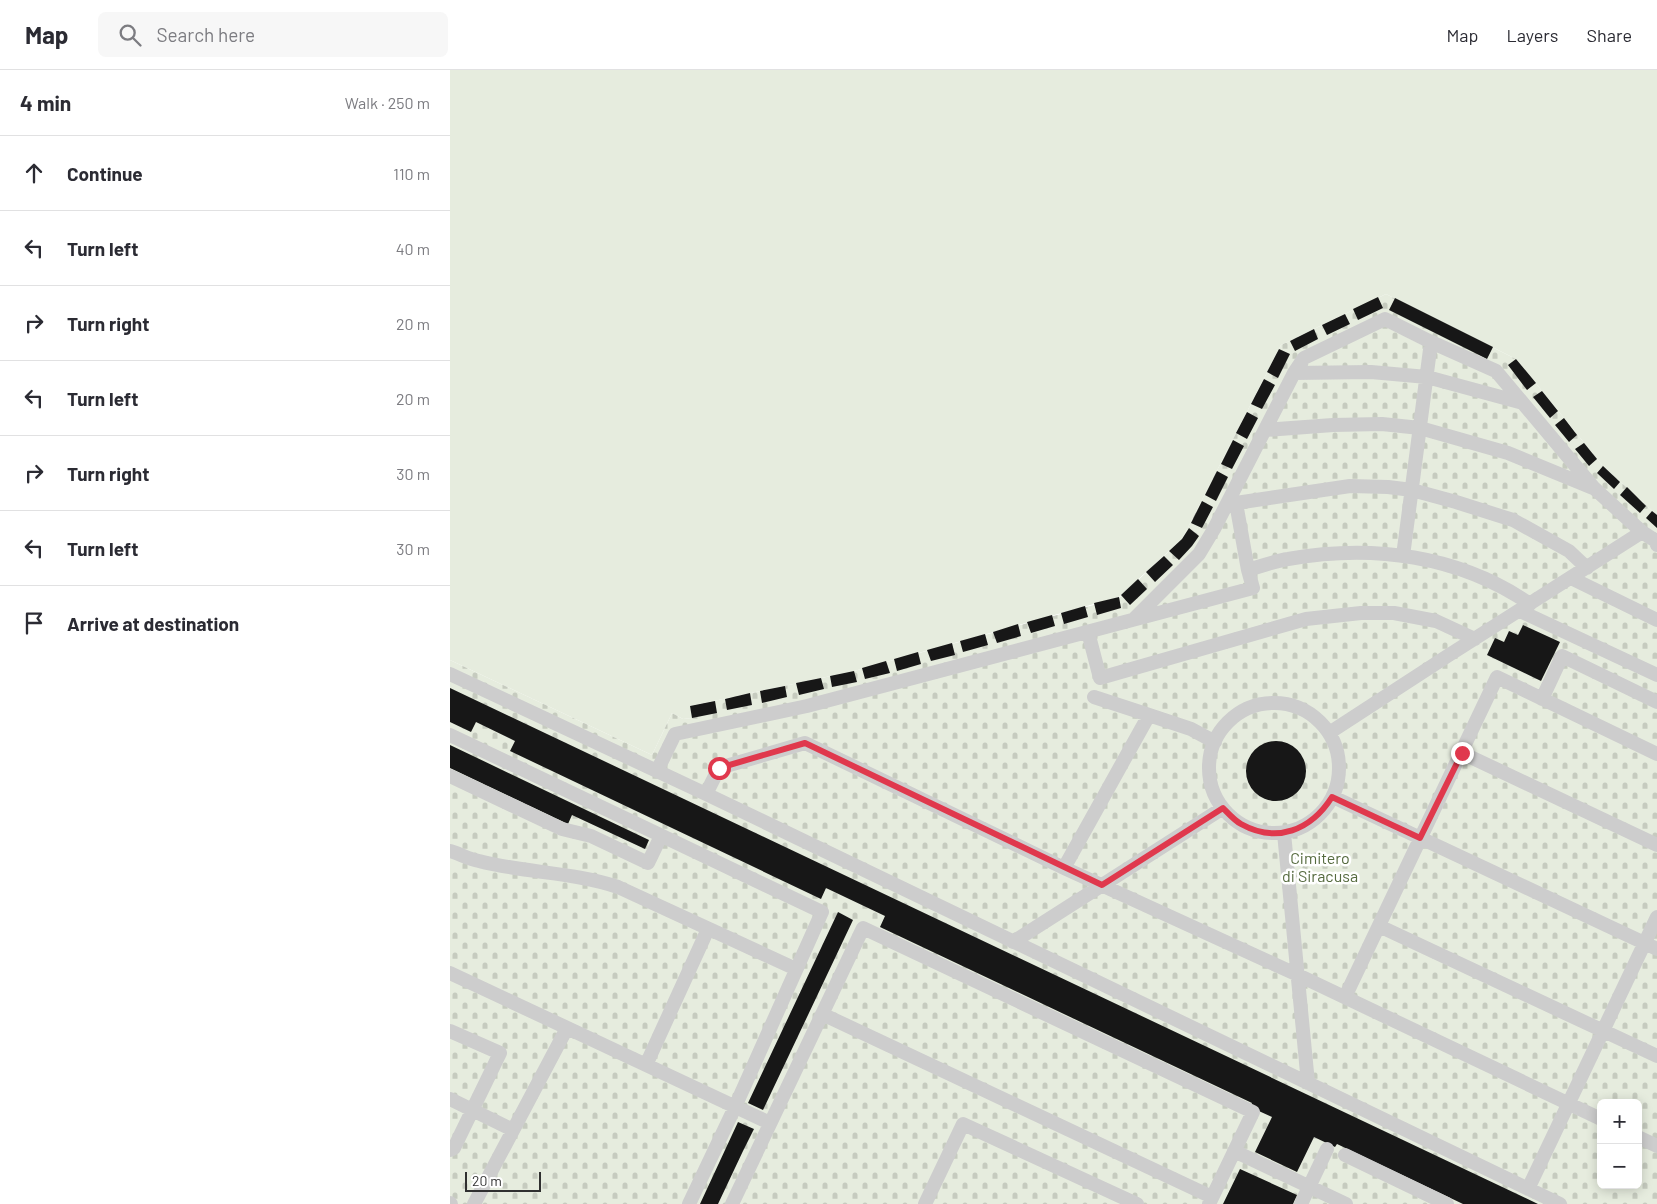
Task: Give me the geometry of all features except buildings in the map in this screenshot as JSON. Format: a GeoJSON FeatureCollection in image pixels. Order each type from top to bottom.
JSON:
{"type":"FeatureCollection","features":[{"type":"Feature","properties":{"kind":"lane"},"geometry":{"type":"LineString","coordinates":[[1135,618],[1199,554],[1232,502],[1265,430],[1294,373],[1304,358],[1385,319],[1496,371],[1594,488],[1642,532],[1656,541],[1657,545]]}},
{"type":"Feature","properties":{"kind":"lane"},"geometry":{"type":"LineString","coordinates":[[1403,556],[1432,342]]}},
{"type":"Feature","properties":{"kind":"lane"},"geometry":{"type":"LineString","coordinates":[[1294,373],[1371,372],[1427,377],[1523,403]]}},
{"type":"Feature","properties":{"kind":"lane"},"geometry":{"type":"LineString","coordinates":[[1265,430],[1362,424],[1420,428],[1508,453],[1594,488]]}},
{"type":"Feature","properties":{"kind":"lane"},"geometry":{"type":"LineString","coordinates":[[1232,502],[1350,486],[1412,490],[1512,520],[1569,551],[1587,568]]}},
{"type":"Feature","properties":{"kind":"lane"},"geometry":{"type":"LineString","coordinates":[[657,771],[675,734],[807,706],[1254,588],[1232,502]]}},
{"type":"Feature","properties":{"kind":"lane"},"geometry":{"type":"LineString","coordinates":[[1329,733],[1642,532]]}},
{"type":"Feature","properties":{"kind":"lane"},"geometry":{"type":"LineString","coordinates":[[1248,570],[1286,559],[1325,553],[1364,551],[1434,561],[1491,582],[1525,607],[1657,675]]}},
{"type":"Feature","properties":{"kind":"lane"},"geometry":{"type":"LineString","coordinates":[[1571,578],[1657,620]]}},
{"type":"Feature","properties":{"kind":"lane"},"geometry":{"type":"LineString","coordinates":[[1088,632],[1100,678],[1306,619],[1361,613],[1394,614],[1436,621],[1475,639]]}},
{"type":"Feature","properties":{"kind":"lane"},"geometry":{"type":"LineString","coordinates":[[1542,699],[1562,656],[1657,702]]}},
{"type":"Feature","properties":{"kind":"lane"},"geometry":{"type":"LineString","coordinates":[[450,674],[706,794],[1560,1204]]}},
{"type":"Feature","properties":{"kind":"lane"},"geometry":{"type":"LineString","coordinates":[[1345,997],[1497,677],[1657,754]]}},
{"type":"Feature","properties":{"kind":"lane"},"geometry":{"type":"LineString","coordinates":[[1094,697],[1191,729],[1215,742]]}},
{"type":"Feature","properties":{"kind":"lane"},"geometry":{"type":"LineString","coordinates":[[1266,704],[1284,704],[1302,710],[1317,719],[1329,733],[1336,748],[1339,765],[1338,781],[1332,797],[1324,810],[1313,821],[1284,833],[1262,832],[1240,823],[1223,808],[1214,793],[1210,776],[1210,758],[1215,742],[1224,728],[1236,716],[1250,708],[1266,704]]}},
{"type":"Feature","properties":{"kind":"lane"},"geometry":{"type":"LineString","coordinates":[[1064,868],[1149,715]]}},
{"type":"Feature","properties":{"kind":"lane"},"geometry":{"type":"LineString","coordinates":[[450,735],[822,912],[735,1107],[689,1204]]}},
{"type":"Feature","properties":{"kind":"lane"},"geometry":{"type":"LineString","coordinates":[[706,794],[719,768],[805,743],[1064,868],[1298,974],[1597,1117]]}},
{"type":"Feature","properties":{"kind":"lane"},"geometry":{"type":"LineString","coordinates":[[1462,753],[1657,845]]}},
{"type":"Feature","properties":{"kind":"lane"},"geometry":{"type":"LineString","coordinates":[[450,776],[562,829],[591,836],[648,863],[661,836]]}},
{"type":"Feature","properties":{"kind":"lane"},"geometry":{"type":"LineString","coordinates":[[1332,797],[1651,946]]}},
{"type":"Feature","properties":{"kind":"lane"},"geometry":{"type":"LineString","coordinates":[[1013,942],[1223,808]]}},
{"type":"Feature","properties":{"kind":"lane"},"geometry":{"type":"LineString","coordinates":[[1284,833],[1308,1083]]}},
{"type":"Feature","properties":{"kind":"lane"},"geometry":{"type":"LineString","coordinates":[[450,851],[478,861],[597,880],[618,887],[796,970]]}},
{"type":"Feature","properties":{"kind":"lane"},"geometry":{"type":"LineString","coordinates":[[1528,1189],[1603,1031],[1651,946],[1657,917]]}},
{"type":"Feature","properties":{"kind":"lane"},"geometry":{"type":"LineString","coordinates":[[1379,926],[1657,1056]]}},
{"type":"Feature","properties":{"kind":"lane"},"geometry":{"type":"LineString","coordinates":[[732,1204],[770,1123],[863,928],[1253,1112],[1211,1200],[822,1014]]}},
{"type":"Feature","properties":{"kind":"lane"},"geometry":{"type":"LineString","coordinates":[[646,1065],[708,929]]}},
{"type":"Feature","properties":{"kind":"lane"},"geometry":{"type":"LineString","coordinates":[[450,973],[770,1123]]}},
{"type":"Feature","properties":{"kind":"lane"},"geometry":{"type":"LineString","coordinates":[[474,1204],[567,1028]]}},
{"type":"Feature","properties":{"kind":"lane"},"geometry":{"type":"LineString","coordinates":[[450,1031],[500,1054],[454,1148],[450,1150]]}},
{"type":"Feature","properties":{"kind":"lane"},"geometry":{"type":"LineString","coordinates":[[450,1099],[513,1130]]}},
{"type":"Feature","properties":{"kind":"lane"},"geometry":{"type":"LineString","coordinates":[[925,1204],[963,1124],[1137,1204]]}},
{"type":"Feature","properties":{"kind":"lane"},"geometry":{"type":"LineString","coordinates":[[1642,1139],[1657,1146]]}},
{"type":"Feature","properties":{"kind":"lane"},"geometry":{"type":"LineString","coordinates":[[1301,1204],[1327,1149]]}},
{"type":"Feature","properties":{"kind":"lane"},"geometry":{"type":"LineString","coordinates":[[1234,1151],[1346,1204]]}},
{"type":"Feature","properties":{"kind":"lane"},"geometry":{"type":"LineString","coordinates":[[1345,1156],[1447,1204]]}},
{"type":"Feature","properties":{"kind":"green space"},"geometry":{"type":"Polygon","coordinates":[[[450,70],[1657,70],[1657,515],[1603,466],[1516,359],[1386,294],[1281,345],[1182,539],[1119,597],[854,671],[690,706],[692,718],[683,719],[672,713],[652,755],[450,660],[450,70]]]}},
{"type":"Feature","properties":{"kind":"green space","name":"Cimitero di Siracusa"},"geometry":{"type":"Polygon","coordinates":[[[1386,294],[1516,359],[1603,466],[1657,515],[1657,1204],[450,1204],[450,660],[652,755],[672,713],[683,719],[692,718],[690,706],[854,671],[1119,598],[1182,539],[1281,345],[1386,294]]]}},
{"type":"Feature","properties":{"kind":"route"},"geometry":{"type":"LineString","coordinates":[[719,768],[805,743],[1102,885],[1223,808],[1240,823],[1262,832],[1284,833],[1313,821],[1324,810],[1332,797],[1420,838],[1462,753]]}}]}
